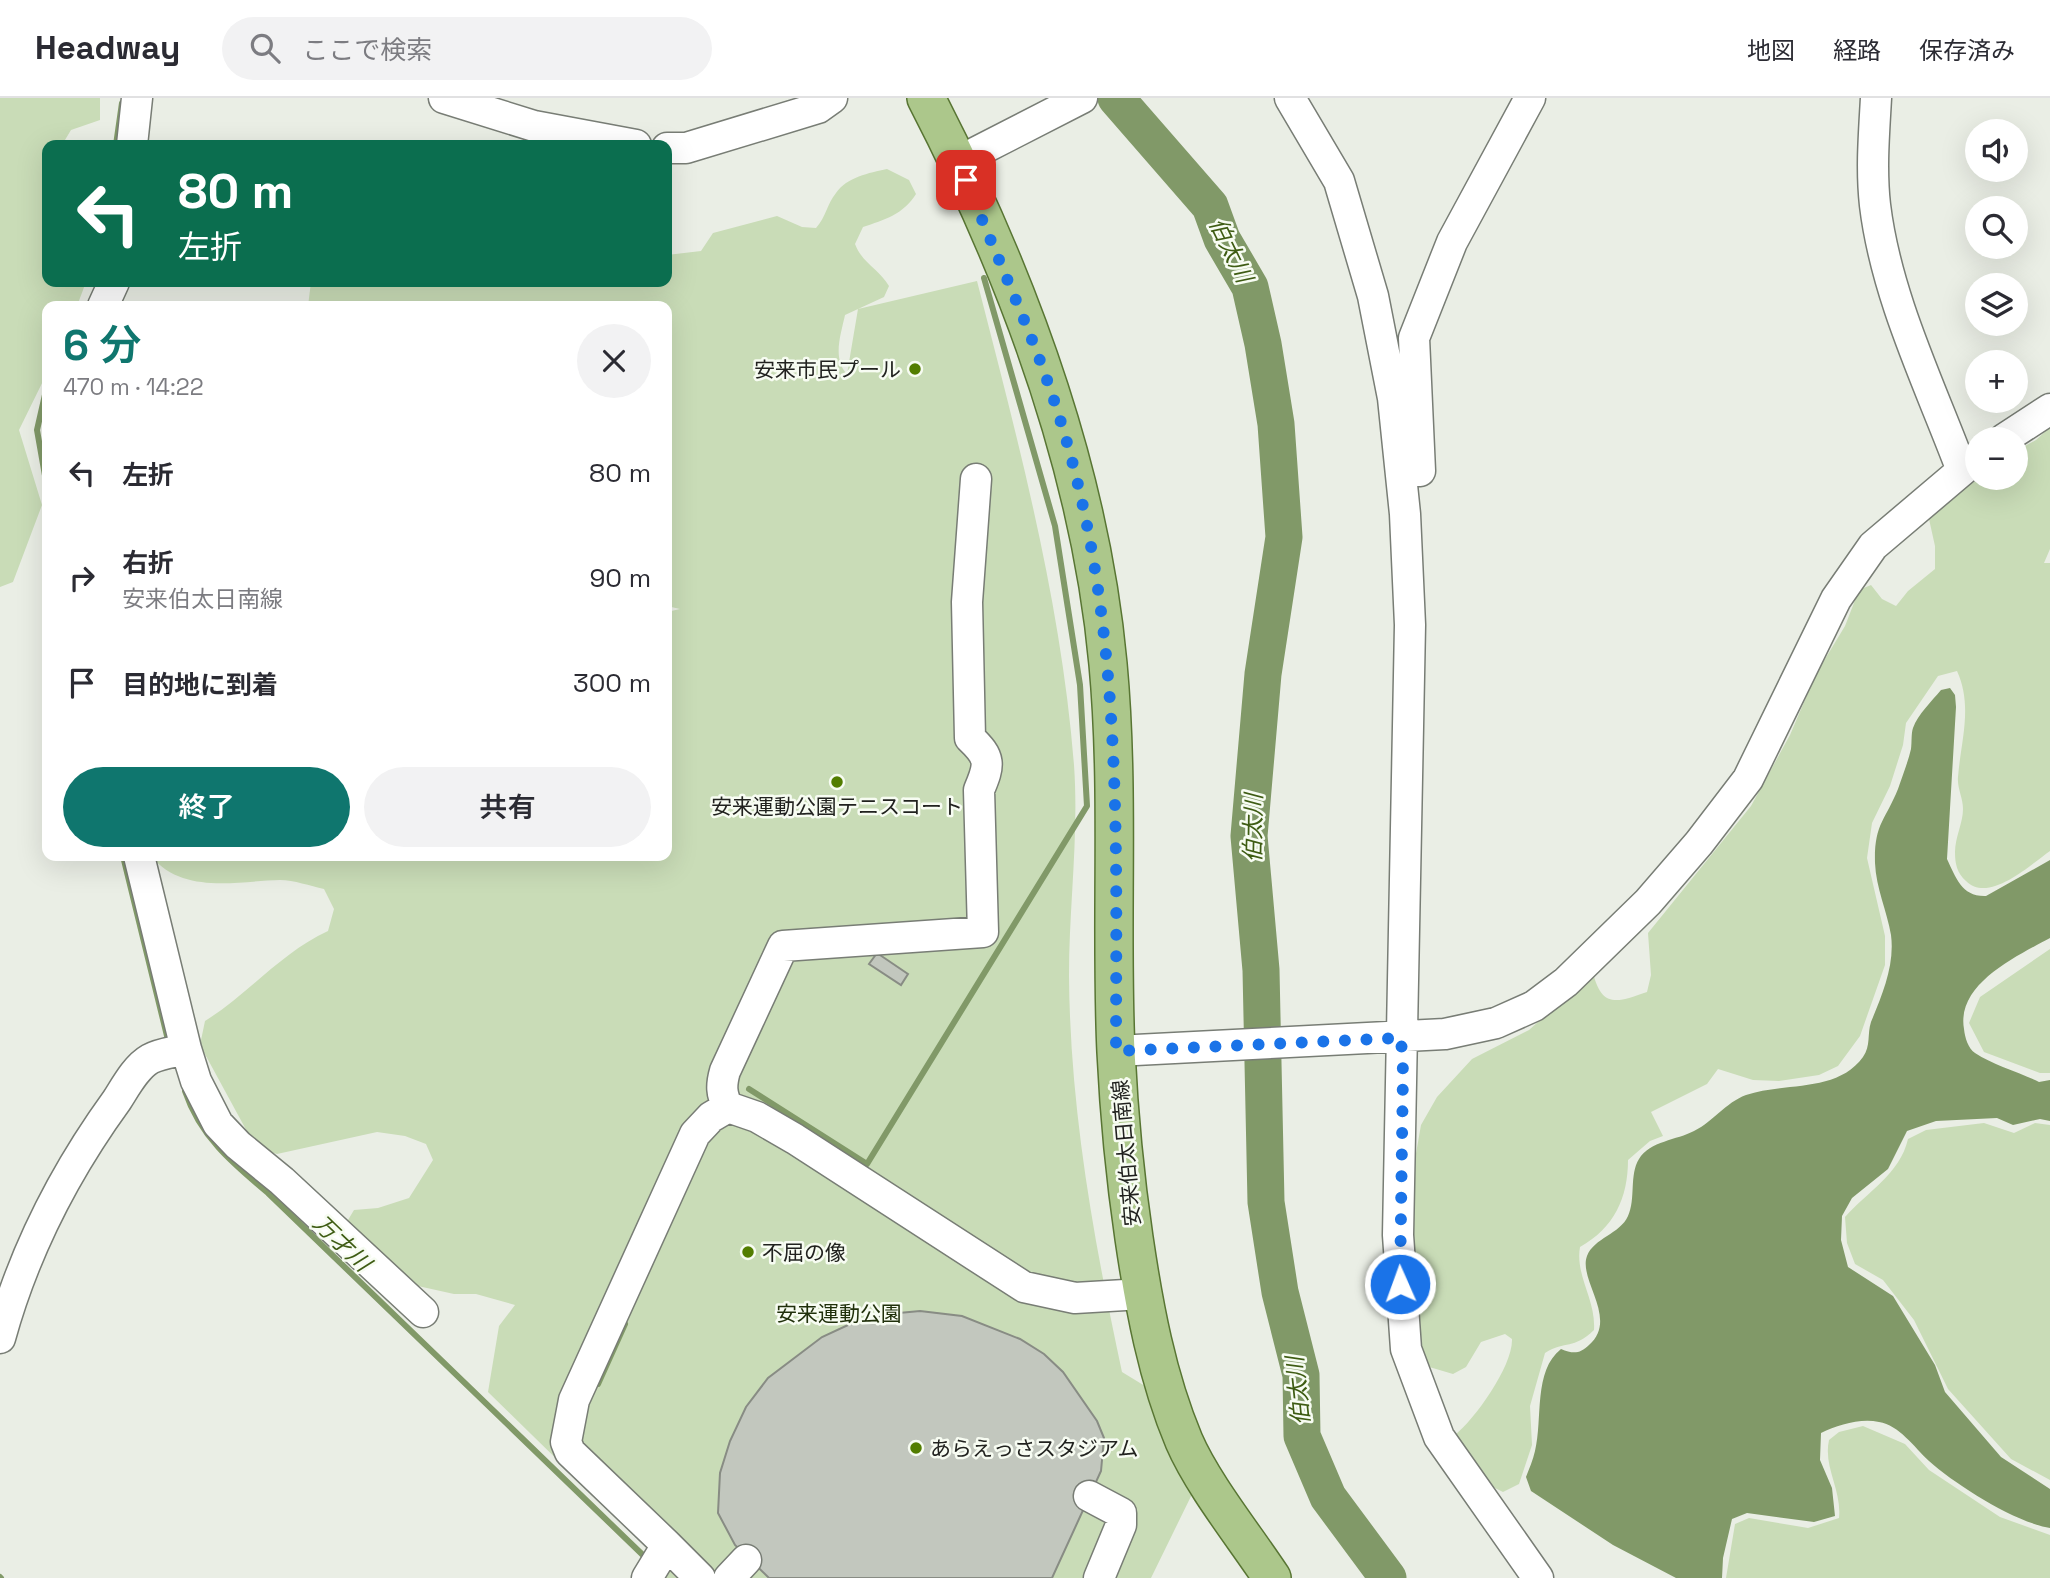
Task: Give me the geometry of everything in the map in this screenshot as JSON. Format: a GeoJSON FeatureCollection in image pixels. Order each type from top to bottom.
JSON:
{"type":"FeatureCollection","features":[{"type":"Feature","properties":{"kind":"main road","name":"安来伯太日南線"},"geometry":{"type":"LineString","coordinates":[[926,98],[972,153],[1020,306],[1060,417],[1087,526],[1098,584],[1108,664],[1117,838],[1116,1051],[1129,1205],[1142,1294],[1167,1392],[1186,1445],[1272,1578]]}},
{"type":"Feature","properties":{"kind":"street"},"geometry":{"type":"LineString","coordinates":[[133,140],[137,98]]}},
{"type":"Feature","properties":{"kind":"street"},"geometry":{"type":"LineString","coordinates":[[444,98],[534,126],[609,140]]}},
{"type":"Feature","properties":{"kind":"street"},"geometry":{"type":"LineString","coordinates":[[672,148],[686,148],[818,108],[832,98]]}},
{"type":"Feature","properties":{"kind":"street"},"geometry":{"type":"LineString","coordinates":[[972,153],[1082,98]]}},
{"type":"Feature","properties":{"kind":"street"},"geometry":{"type":"LineString","coordinates":[[1290,98],[1339,181],[1373,296],[1393,398],[1405,514],[1410,625],[1394,1038],[1403,1071],[1398,1236],[1406,1349],[1439,1437],[1538,1578]]}},
{"type":"Feature","properties":{"kind":"street"},"geometry":{"type":"LineString","coordinates":[[1407,595],[1424,525],[1414,338],[1452,242],[1530,98]]}},
{"type":"Feature","properties":{"kind":"street"},"geometry":{"type":"LineString","coordinates":[[1876,98],[1872,153],[1875,206],[1889,271],[1902,313],[1965,454]]}},
{"type":"Feature","properties":{"kind":"street"},"geometry":{"type":"LineString","coordinates":[[2022,427],[2050,409]]}},
{"type":"Feature","properties":{"kind":"street"},"geometry":{"type":"LineString","coordinates":[[1116,1051],[1445,1034],[1496,1023],[1534,1006],[1566,982],[1648,902],[1699,843],[1748,779],[1836,599],[1872,546],[1965,466]]}},
{"type":"Feature","properties":{"kind":"street"},"geometry":{"type":"LineString","coordinates":[[728,1107],[721,1085],[783,946],[983,932],[979,790],[988,768],[985,752],[970,738],[967,603],[976,479]]}},
{"type":"Feature","properties":{"kind":"street"},"geometry":{"type":"LineString","coordinates":[[140,861],[186,1049],[196,1081],[218,1124],[424,1312]]}},
{"type":"Feature","properties":{"kind":"street"},"geometry":{"type":"LineString","coordinates":[[0,1338],[13,1293],[38,1232],[80,1151],[137,1071],[150,1059],[186,1049]]}},
{"type":"Feature","properties":{"kind":"street"},"geometry":{"type":"LineString","coordinates":[[700,1578],[570,1452],[566,1442],[574,1400],[695,1134],[711,1117],[728,1107],[757,1117],[1024,1287],[1075,1298],[1142,1294]]}},
{"type":"Feature","properties":{"kind":"street"},"geometry":{"type":"LineString","coordinates":[[1089,1496],[1121,1513],[1121,1525],[1099,1578]]}},
{"type":"Feature","properties":{"kind":"street"},"geometry":{"type":"LineString","coordinates":[[647,1578],[667,1545]]}},
{"type":"Feature","properties":{"kind":"green space"},"geometry":{"type":"Polygon","coordinates":[[[0,98],[100,98],[100,120],[71,130],[65,140],[42,140],[42,287],[84,287],[79,301],[42,301],[42,383],[19,430],[42,505],[13,582],[0,587],[0,98]]]}},
{"type":"Feature","properties":{"kind":"green space","name":"安来運動公園"},"geometry":{"type":"Polygon","coordinates":[[[887,169],[909,180],[916,194],[906,207],[886,219],[863,227],[855,244],[862,256],[889,286],[884,297],[858,309],[977,281],[1036,521],[1059,642],[1074,765],[1075,818],[1069,950],[1070,1026],[1079,1126],[1093,1224],[1122,1372],[1158,1394],[1197,1484],[1151,1578],[665,1578],[670,1570],[488,1392],[499,1326],[515,1305],[476,1294],[454,1294],[418,1286],[363,1246],[348,1220],[354,1210],[378,1208],[409,1198],[433,1160],[426,1144],[405,1136],[377,1132],[277,1154],[256,1148],[200,1045],[205,1021],[295,950],[328,931],[334,909],[324,889],[285,880],[229,883],[195,881],[179,876],[156,861],[672,861],[672,611],[680,609],[672,607],[672,301],[309,301],[310,287],[672,287],[672,254],[701,251],[713,233],[777,216],[802,227],[816,228],[833,197],[846,183],[859,176],[887,169]],[[858,309],[845,315],[840,338],[840,361],[847,374],[858,309]]]}},
{"type":"Feature","properties":{"kind":"green space"},"geometry":{"type":"Polygon","coordinates":[[[2050,427],[2050,549],[2044,563],[2050,563],[2050,851],[2009,880],[1986,888],[1975,887],[1960,875],[1955,852],[1963,809],[1958,781],[1965,723],[1964,697],[1957,671],[1938,676],[1906,723],[1903,745],[1890,786],[1872,823],[1867,858],[1885,936],[1885,965],[1860,1036],[1838,1066],[1819,1075],[1779,1081],[1753,1080],[1718,1069],[1707,1084],[1651,1112],[1663,1136],[1650,1141],[1628,1160],[1625,1187],[1617,1211],[1602,1231],[1580,1247],[1580,1268],[1592,1308],[1594,1330],[1575,1343],[1545,1353],[1530,1406],[1532,1445],[1519,1484],[1503,1492],[1489,1485],[1455,1435],[1472,1417],[1500,1377],[1511,1350],[1512,1339],[1505,1334],[1481,1342],[1466,1367],[1453,1374],[1426,1366],[1417,1349],[1409,1265],[1412,1176],[1421,1125],[1437,1097],[1472,1059],[1529,1030],[1593,973],[1601,993],[1612,1000],[1647,992],[1651,975],[1648,933],[1751,806],[1790,735],[1816,674],[1845,626],[1859,590],[1871,585],[1882,599],[1896,606],[1908,591],[1935,569],[1935,546],[1929,519],[1939,507],[1965,486],[1965,490],[2028,490],[2028,444],[2050,427]]]}},
{"type":"Feature","properties":{"kind":"green space"},"geometry":{"type":"Polygon","coordinates":[[[2050,949],[2050,1073],[2040,1073],[1984,1052],[1969,1023],[1980,997],[2050,949]]]}},
{"type":"Feature","properties":{"kind":"green space"},"geometry":{"type":"Polygon","coordinates":[[[1984,1123],[2014,1133],[2035,1123],[2050,1125],[2050,1480],[2011,1459],[1948,1389],[1914,1320],[1883,1280],[1855,1264],[1847,1243],[1845,1217],[1882,1182],[1898,1162],[1908,1139],[1926,1130],[1984,1123]]]}},
{"type":"Feature","properties":{"kind":"green space"},"geometry":{"type":"Polygon","coordinates":[[[1863,1426],[1905,1444],[1929,1470],[2000,1517],[2050,1535],[2050,1578],[1726,1578],[1735,1524],[1749,1518],[1808,1528],[1839,1518],[1838,1498],[1828,1460],[1829,1440],[1839,1432],[1863,1426]]]}},
{"type":"Feature","properties":{"kind":"shaded area"},"geometry":{"type":"Polygon","coordinates":[[[1950,688],[1955,695],[1956,707],[1947,859],[1957,879],[1965,890],[1986,896],[2050,860],[2050,938],[2006,963],[1979,985],[1969,998],[1964,1013],[1965,1036],[1970,1048],[1982,1057],[2039,1082],[2050,1080],[2050,1121],[2040,1119],[2013,1125],[1997,1118],[1936,1121],[1907,1131],[1888,1169],[1852,1198],[1842,1216],[1841,1240],[1848,1267],[1893,1296],[1935,1365],[1945,1392],[2001,1457],[2050,1489],[2050,1528],[2003,1510],[1954,1481],[1893,1427],[1872,1421],[1857,1422],[1821,1433],[1820,1460],[1832,1488],[1835,1516],[1814,1522],[1747,1513],[1732,1519],[1723,1558],[1722,1578],[1676,1578],[1613,1545],[1531,1491],[1526,1477],[1535,1451],[1540,1396],[1546,1370],[1561,1349],[1579,1352],[1597,1335],[1599,1312],[1588,1276],[1587,1256],[1595,1245],[1619,1227],[1628,1216],[1634,1172],[1644,1153],[1650,1148],[1694,1131],[1746,1095],[1825,1081],[1852,1068],[1863,1057],[1871,1022],[1887,980],[1892,946],[1876,872],[1876,839],[1907,764],[1915,723],[1941,690],[1950,688]]]}},
{"type":"Feature","properties":{"kind":"building"},"geometry":{"type":"Polygon","coordinates":[[[877,953],[908,974],[901,985],[869,964],[877,953]]]}},
{"type":"Feature","properties":{"kind":"building","name":"あらえっさスタジアム"},"geometry":{"type":"Polygon","coordinates":[[[920,1311],[962,1316],[1020,1339],[1044,1354],[1063,1372],[1097,1421],[1104,1438],[1101,1471],[1052,1578],[769,1578],[735,1545],[718,1513],[720,1473],[730,1441],[746,1407],[768,1378],[822,1337],[848,1325],[888,1314],[920,1311]]]}},
{"type":"Feature","properties":{"kind":"waterway","name":"伯太川"},"geometry":{"type":"LineString","coordinates":[[1116,98],[1210,206],[1222,239],[1250,287],[1263,344],[1276,424],[1284,537],[1263,674],[1249,836],[1261,970],[1266,1202],[1280,1292],[1301,1375],[1302,1436],[1328,1497],[1388,1578]]}},
{"type":"Feature","properties":{"kind":"waterway","name":"万才川"},"geometry":{"type":"LineString","coordinates":[[117,140],[122,103]]}},
{"type":"Feature","properties":{"kind":"waterway"},"geometry":{"type":"LineString","coordinates":[[749,1089],[867,1164],[1087,806],[1080,685],[1055,526],[984,278]]}},
{"type":"Feature","properties":{"kind":"waterway","name":"万才川"},"geometry":{"type":"LineString","coordinates":[[42,408],[37,430],[42,458]]}},
{"type":"Feature","properties":{"kind":"waterway","name":"万才川"},"geometry":{"type":"LineString","coordinates":[[124,861],[169,1044]]}},
{"type":"Feature","properties":{"kind":"waterway","name":"万才川"},"geometry":{"type":"LineString","coordinates":[[185,1091],[199,1122],[219,1148],[647,1559]]}},
{"type":"Feature","properties":{"kind":"waterway"},"geometry":{"type":"LineString","coordinates":[[598,1384],[625,1324]]}},
{"type":"Feature","properties":{"kind":"place","name":"安来市民プール"},"geometry":{"type":"Point","coordinates":[915,369]}},
{"type":"Feature","properties":{"kind":"place","name":"安来運動公園テニスコート"},"geometry":{"type":"Point","coordinates":[837,782]}},
{"type":"Feature","properties":{"kind":"place","name":"不屈の像"},"geometry":{"type":"Point","coordinates":[748,1252]}},
{"type":"Feature","properties":{"kind":"place","name":"あらえっさスタジアム"},"geometry":{"type":"Point","coordinates":[916,1448]}},
{"type":"Feature","properties":{"kind":"route"},"geometry":{"type":"LineString","coordinates":[[966,180],[1020,306],[1060,417],[1087,526],[1098,584],[1108,664],[1117,838],[1116,1051],[1401,1038],[1403,1071],[1398,1236],[1400,1284]]}}]}
